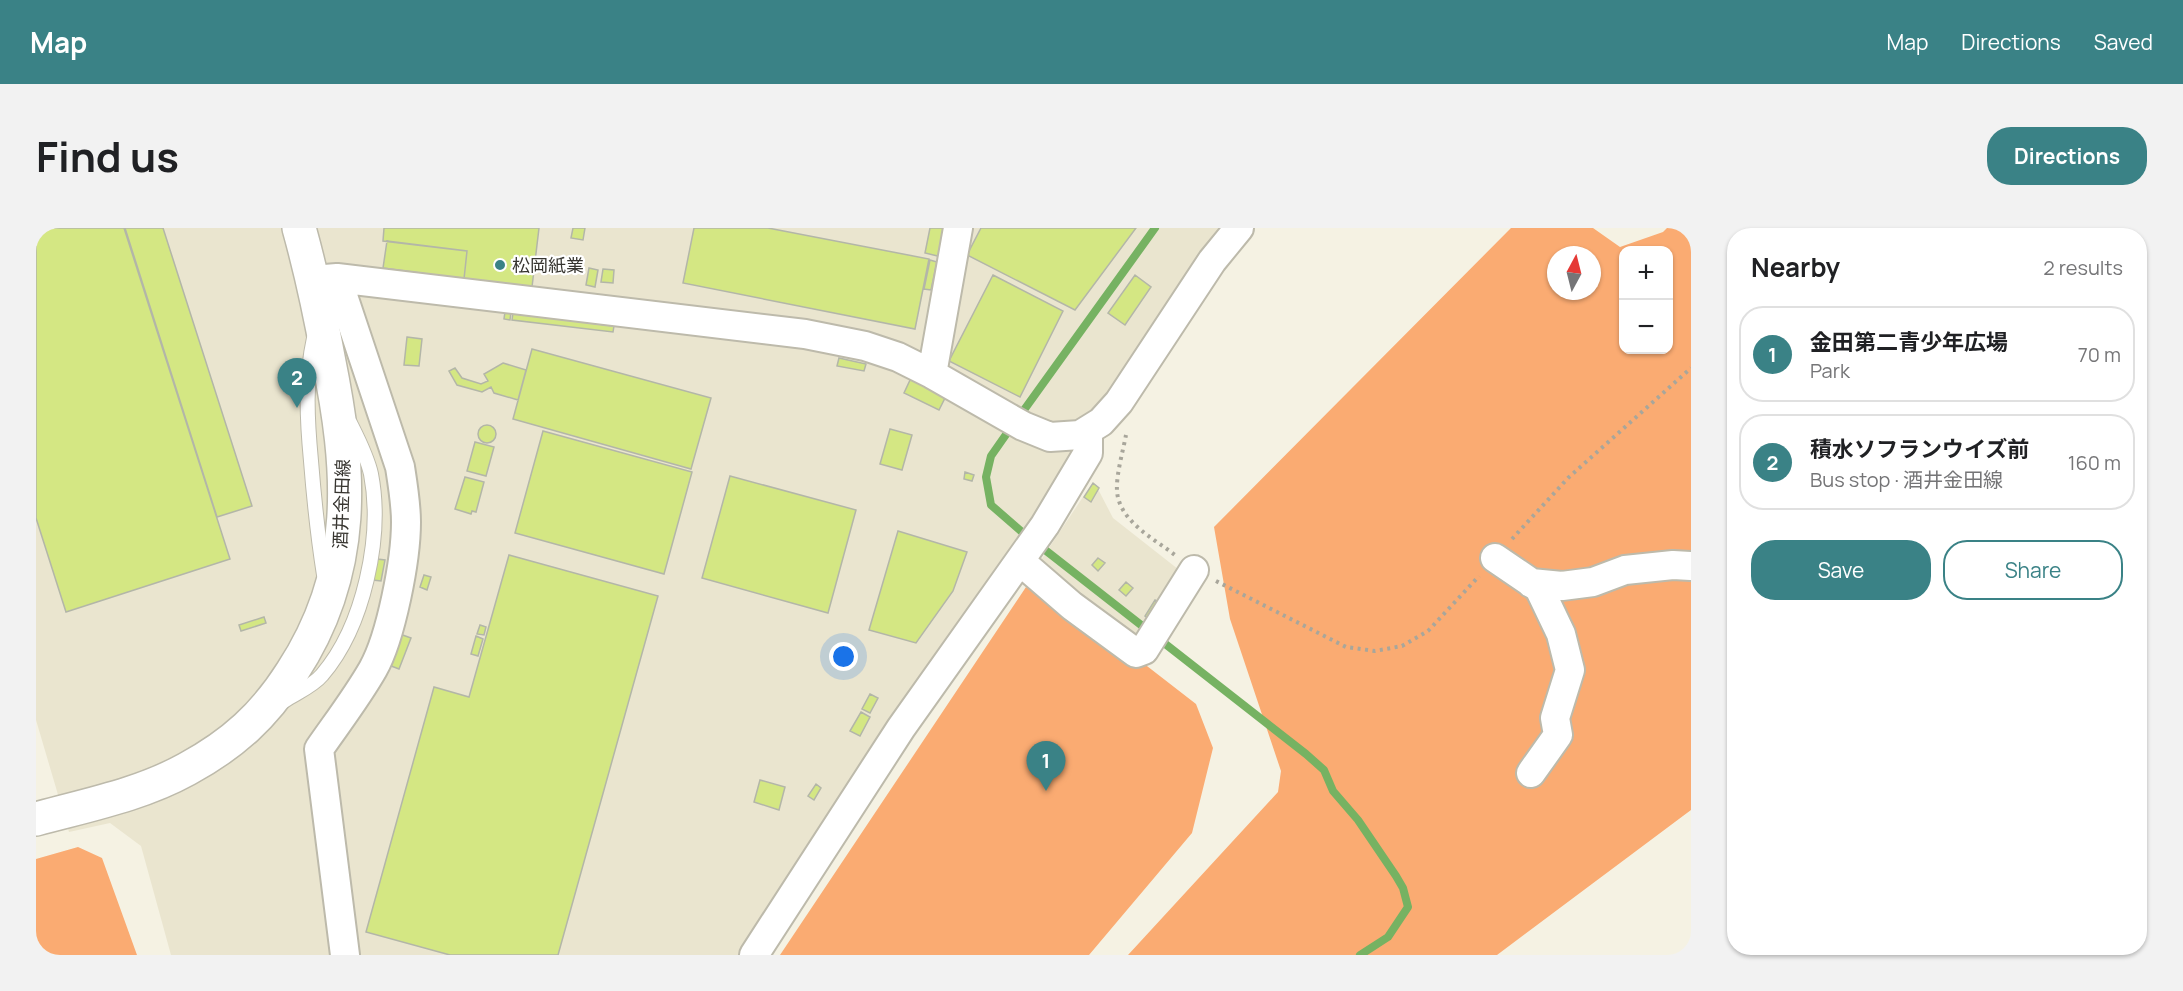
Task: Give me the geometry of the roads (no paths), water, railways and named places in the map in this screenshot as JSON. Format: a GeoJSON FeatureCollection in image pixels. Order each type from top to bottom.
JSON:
{"type":"FeatureCollection","features":[{"type":"Feature","properties":{"kind":"main road","name":"酒井金田線"},"geometry":{"type":"LineString","coordinates":[[36,819],[151,786],[186,770],[220,749],[254,722],[279,693],[315,633],[329,601],[338,564],[345,501],[343,435],[320,315],[325,279],[299,228]]}},
{"type":"Feature","properties":{"kind":"street"},"geometry":{"type":"LineString","coordinates":[[932,374],[958,228]]}},
{"type":"Feature","properties":{"kind":"street"},"geometry":{"type":"LineString","coordinates":[[345,955],[319,750],[373,668],[384,642],[396,590],[406,523],[400,467],[325,279],[804,334],[866,346],[898,357],[1016,423],[1050,437],[1080,435],[1101,422],[1116,404],[1212,261],[1239,228]]}},
{"type":"Feature","properties":{"kind":"street"},"geometry":{"type":"LineString","coordinates":[[754,955],[902,728],[1020,561],[1088,453],[1088,430]]}},
{"type":"Feature","properties":{"kind":"street"},"geometry":{"type":"LineString","coordinates":[[1495,558],[1539,588],[1561,634],[1570,670],[1555,718],[1558,735],[1531,772]]}},
{"type":"Feature","properties":{"kind":"street"},"geometry":{"type":"LineString","coordinates":[[1020,561],[1072,606],[1136,653],[1144,650],[1194,570]]}},
{"type":"Feature","properties":{"kind":"street"},"geometry":{"type":"LineString","coordinates":[[1531,583],[1562,586],[1593,582],[1625,570],[1673,565],[1691,567]]}},
{"type":"Feature","properties":{"kind":"lane"},"geometry":{"type":"LineString","coordinates":[[320,315],[309,362],[307,418],[318,537],[329,601]]}},
{"type":"Feature","properties":{"kind":"lane"},"geometry":{"type":"LineString","coordinates":[[254,722],[320,677],[342,645],[352,624],[366,580],[374,531],[371,474],[364,450],[336,394]]}},
{"type":"Feature","properties":{"kind":"waterway"},"geometry":{"type":"LineString","coordinates":[[1019,417],[1155,228]]}},
{"type":"Feature","properties":{"kind":"waterway"},"geometry":{"type":"LineString","coordinates":[[1012,426],[991,456],[986,477],[991,505],[1022,532]]}},
{"type":"Feature","properties":{"kind":"waterway"},"geometry":{"type":"LineString","coordinates":[[1040,546],[1324,770],[1333,791],[1358,820],[1396,876],[1403,888],[1408,907],[1388,937],[1360,955]]}},
{"type":"Feature","properties":{"kind":"place","name":"松岡紙業"},"geometry":{"type":"Point","coordinates":[500,265]}},
{"type":"Feature","properties":{"kind":"place","name":"積水ソフランウイズ前"},"geometry":{"type":"Point","coordinates":[297,408]}},
{"type":"Feature","properties":{"kind":"place","name":"金田第二青少年広場"},"geometry":{"type":"Point","coordinates":[1046,791]}}]}
